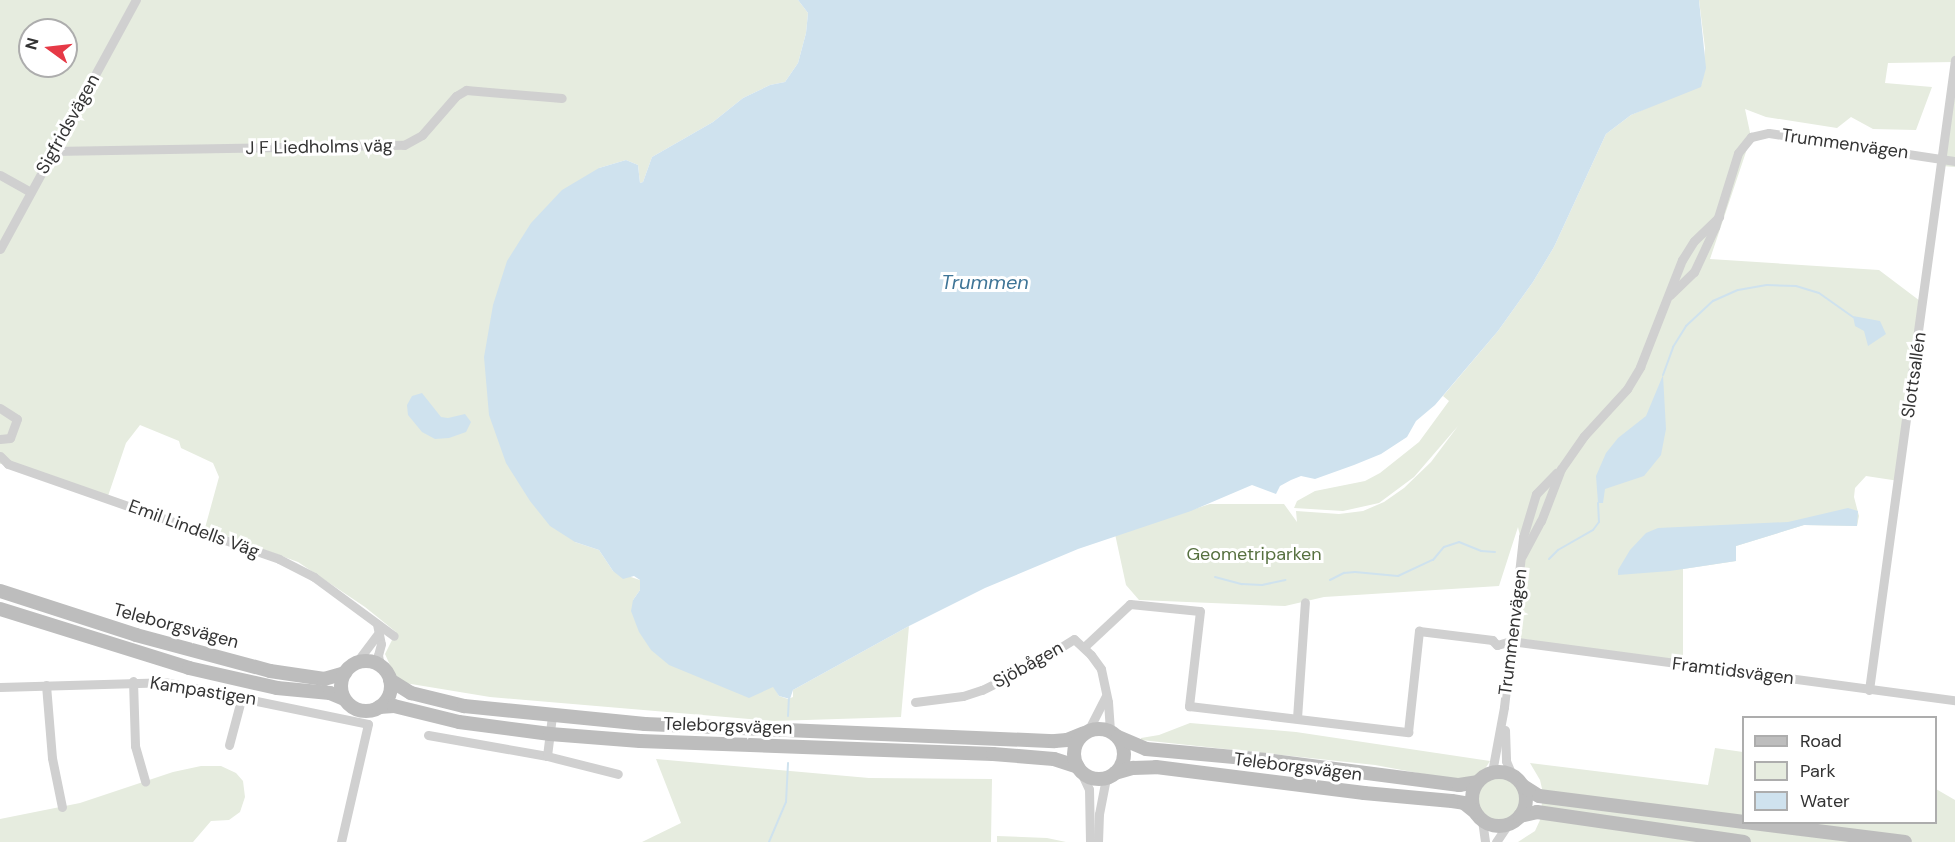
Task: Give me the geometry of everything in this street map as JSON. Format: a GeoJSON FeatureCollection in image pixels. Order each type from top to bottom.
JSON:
{"type":"FeatureCollection","features":[{"type":"Feature","properties":{"kind":"main road","name":"Teleborgsvägen"},"geometry":{"type":"LineString","coordinates":[[0,591],[136,635],[270,670],[324,679],[350,668]]}},
{"type":"Feature","properties":{"kind":"main road","name":"Teleborgsvägen"},"geometry":{"type":"LineString","coordinates":[[0,609],[189,668],[277,688],[330,693],[344,699]]}},
{"type":"Feature","properties":{"kind":"main road"},"geometry":{"type":"LineString","coordinates":[[368,662],[380,666],[390,680],[388,698],[380,707],[369,711],[357,710],[344,699],[341,686],[350,668],[368,662]]}},
{"type":"Feature","properties":{"kind":"main road","name":"Teleborgsvägen"},"geometry":{"type":"LineString","coordinates":[[390,680],[401,688],[422,697],[464,706],[657,725],[1055,741],[1067,740],[1086,732]]}},
{"type":"Feature","properties":{"kind":"main road","name":"Teleborgsvägen"},"geometry":{"type":"LineString","coordinates":[[380,707],[394,706],[459,722],[550,734],[640,741],[993,754],[1054,759],[1079,769]]}},
{"type":"Feature","properties":{"kind":"main road"},"geometry":{"type":"LineString","coordinates":[[1101,729],[1114,734],[1124,756],[1110,776],[1094,778],[1079,769],[1075,747],[1086,732],[1101,729]]}},
{"type":"Feature","properties":{"kind":"main road","name":"Teleborgsvägen"},"geometry":{"type":"LineString","coordinates":[[1114,734],[1146,748],[1266,759],[1459,785],[1477,782]]}},
{"type":"Feature","properties":{"kind":"main road","name":"Teleborgsvägen"},"geometry":{"type":"LineString","coordinates":[[1110,776],[1133,768],[1156,767],[1364,793],[1452,801],[1464,803],[1479,816]]}},
{"type":"Feature","properties":{"kind":"main road"},"geometry":{"type":"LineString","coordinates":[[1742,822],[1539,796],[1523,786],[1512,775],[1492,772],[1477,782],[1472,797],[1479,816],[1495,826],[1537,813],[1744,842]]}},
{"type":"Feature","properties":{"kind":"main road"},"geometry":{"type":"LineString","coordinates":[[1514,820],[1526,801],[1523,786]]}},
{"type":"Feature","properties":{"kind":"main road"},"geometry":{"type":"LineString","coordinates":[[1760,824],[1905,842]]}},
{"type":"Feature","properties":{"kind":"street","name":"Sigfridsvägen"},"geometry":{"type":"LineString","coordinates":[[0,249],[136,0]]}},
{"type":"Feature","properties":{"kind":"street","name":"Slottsallén"},"geometry":{"type":"LineString","coordinates":[[1869,690],[1955,60]]}},
{"type":"Feature","properties":{"kind":"street","name":"J F Liedholms väg"},"geometry":{"type":"LineString","coordinates":[[53,151],[404,145],[422,135],[456,96],[466,90],[562,98]]}},
{"type":"Feature","properties":{"kind":"street","name":"Trummenvägen"},"geometry":{"type":"LineString","coordinates":[[1669,297],[1694,272],[1719,217],[1738,153],[1751,137],[1769,133],[1955,161]]}},
{"type":"Feature","properties":{"kind":"street"},"geometry":{"type":"LineString","coordinates":[[0,175],[31,192]]}},
{"type":"Feature","properties":{"kind":"street","name":"Trummenvägen"},"geometry":{"type":"LineString","coordinates":[[1522,556],[1541,520],[1562,470],[1584,436],[1627,389],[1640,367],[1682,260],[1694,241],[1719,217]]}},
{"type":"Feature","properties":{"kind":"street"},"geometry":{"type":"LineString","coordinates":[[0,408],[17,419],[10,438],[0,439]]}},
{"type":"Feature","properties":{"kind":"street","name":"Emil Lindells Väg"},"geometry":{"type":"LineString","coordinates":[[0,456],[8,464],[279,559],[314,577],[377,630],[394,636]]}},
{"type":"Feature","properties":{"kind":"street","name":"Trummenvägen"},"geometry":{"type":"LineString","coordinates":[[1492,772],[1504,707],[1522,556],[1522,537],[1532,503],[1543,486],[1562,470]]}},
{"type":"Feature","properties":{"kind":"street"},"geometry":{"type":"LineString","coordinates":[[1084,647],[1130,604],[1200,611],[1190,706],[1297,718],[1305,602]]}},
{"type":"Feature","properties":{"kind":"street"},"geometry":{"type":"LineString","coordinates":[[377,630],[381,644],[378,655],[380,666]]}},
{"type":"Feature","properties":{"kind":"street"},"geometry":{"type":"LineString","coordinates":[[350,668],[377,630]]}},
{"type":"Feature","properties":{"kind":"street","name":"Framtidsvägen"},"geometry":{"type":"LineString","coordinates":[[1297,718],[1408,732],[1419,631],[1492,640],[1497,645],[1511,641],[1955,700]]}},
{"type":"Feature","properties":{"kind":"street","name":"Sjöbågen"},"geometry":{"type":"LineString","coordinates":[[915,702],[963,696],[982,690],[1034,664],[1074,639],[1084,647],[1101,669],[1114,734]]}},
{"type":"Feature","properties":{"kind":"street"},"geometry":{"type":"LineString","coordinates":[[133,681],[135,746],[145,782]]}},
{"type":"Feature","properties":{"kind":"street","name":"Kampastigen"},"geometry":{"type":"LineString","coordinates":[[0,687],[133,681],[164,682],[242,696],[368,724],[341,842]]}},
{"type":"Feature","properties":{"kind":"street"},"geometry":{"type":"LineString","coordinates":[[45,685],[52,758],[62,807]]}},
{"type":"Feature","properties":{"kind":"street"},"geometry":{"type":"LineString","coordinates":[[229,746],[242,696]]}},
{"type":"Feature","properties":{"kind":"street"},"geometry":{"type":"LineString","coordinates":[[1086,732],[1106,696]]}},
{"type":"Feature","properties":{"kind":"street","name":"Trummenvägen"},"geometry":{"type":"LineString","coordinates":[[1504,707],[1506,761],[1512,775]]}},
{"type":"Feature","properties":{"kind":"street"},"geometry":{"type":"LineString","coordinates":[[547,756],[552,716]]}},
{"type":"Feature","properties":{"kind":"street"},"geometry":{"type":"LineString","coordinates":[[428,735],[547,756],[618,774]]}},
{"type":"Feature","properties":{"kind":"street"},"geometry":{"type":"LineString","coordinates":[[1079,769],[1089,789],[1090,842]]}},
{"type":"Feature","properties":{"kind":"street"},"geometry":{"type":"LineString","coordinates":[[1098,842],[1099,814],[1110,776]]}},
{"type":"Feature","properties":{"kind":"street"},"geometry":{"type":"LineString","coordinates":[[1479,816],[1485,842]]}},
{"type":"Feature","properties":{"kind":"street"},"geometry":{"type":"LineString","coordinates":[[1496,842],[1514,820]]}},
{"type":"Feature","properties":{"kind":"green space"},"geometry":{"type":"Polygon","coordinates":[[[0,0],[798,0],[808,13],[806,33],[798,63],[785,82],[770,85],[743,98],[713,122],[652,157],[643,182],[640,183],[638,165],[626,160],[599,168],[575,542],[599,550],[613,571],[640,580],[640,590],[633,600],[774,687],[779,696],[788,699],[793,697],[793,690],[909,626],[901,717],[774,721],[490,697],[405,683],[394,674],[385,654],[396,632],[365,607],[298,562],[205,528],[219,477],[213,463],[181,448],[179,441],[140,425],[126,443],[108,496],[9,462],[0,464],[0,0]]]}},
{"type":"Feature","properties":{"kind":"green space","name":"Geometriparken"},"geometry":{"type":"Polygon","coordinates":[[[1699,0],[1955,0],[1955,62],[1888,63],[1885,83],[1932,87],[1916,130],[1873,129],[1851,117],[1837,128],[1766,117],[1745,109],[1751,137],[1710,259],[1879,270],[1924,304],[1899,481],[1866,476],[1855,488],[1854,497],[1859,516],[1857,526],[1804,525],[1736,546],[1736,561],[1683,569],[1683,664],[1517,638],[1525,559],[1518,527],[1499,586],[1324,597],[1285,606],[1139,600],[1126,585],[1115,534],[1210,504],[1284,504],[1297,522],[1296,511],[1339,514],[1363,511],[1384,502],[1404,488],[1431,462],[1458,426],[1414,477],[1379,503],[1343,511],[1294,508],[1297,501],[1315,491],[1365,481],[1380,473],[1419,442],[1449,401],[1443,396],[1498,331],[1533,282],[1554,247],[1606,134],[1631,115],[1702,84],[1705,48],[1699,0]]]}},
{"type":"Feature","properties":{"kind":"green space"},"geometry":{"type":"Polygon","coordinates":[[[1955,62],[1955,167],[1942,166],[1955,62]]]}},
{"type":"Feature","properties":{"kind":"green space"},"geometry":{"type":"Polygon","coordinates":[[[1190,723],[1296,732],[1490,761],[1483,772],[1471,778],[1450,779],[1375,765],[1141,740],[1141,738],[1159,735],[1190,723]]]}},
{"type":"Feature","properties":{"kind":"green space"},"geometry":{"type":"Polygon","coordinates":[[[1715,748],[1742,752],[1742,824],[1937,824],[1937,790],[1955,800],[1955,842],[1518,842],[1535,831],[1540,820],[1543,793],[1540,780],[1530,763],[1708,785],[1715,748]]]}},
{"type":"Feature","properties":{"kind":"green space"},"geometry":{"type":"Polygon","coordinates":[[[656,759],[869,778],[992,779],[991,842],[642,842],[681,823],[656,759]]]}},
{"type":"Feature","properties":{"kind":"green space"},"geometry":{"type":"Polygon","coordinates":[[[201,766],[221,766],[236,773],[243,781],[245,797],[240,812],[229,820],[211,821],[193,842],[0,842],[0,819],[80,803],[173,772],[201,766]]]}},
{"type":"Feature","properties":{"kind":"green space"},"geometry":{"type":"Polygon","coordinates":[[[1499,776],[1508,777],[1515,782],[1520,789],[1520,807],[1515,814],[1508,819],[1499,820],[1490,819],[1483,814],[1478,807],[1477,798],[1478,789],[1483,782],[1490,777],[1499,776]]]}},
{"type":"Feature","properties":{"kind":"green space"},"geometry":{"type":"Polygon","coordinates":[[[997,836],[1047,838],[1066,842],[997,842],[997,836]]]}},
{"type":"Feature","properties":{"kind":"water","name":"Trummen"},"geometry":{"type":"Polygon","coordinates":[[[798,0],[1699,0],[1706,68],[1701,87],[1631,115],[1606,134],[1554,247],[1533,282],[1498,331],[1435,405],[1416,421],[1407,437],[1381,454],[1354,465],[1315,479],[1301,476],[1291,480],[1280,486],[1276,494],[1252,485],[1191,511],[1078,549],[985,588],[909,626],[793,690],[790,699],[779,696],[773,687],[749,698],[669,665],[651,650],[639,632],[631,611],[633,600],[640,590],[640,580],[634,576],[623,579],[613,571],[599,550],[575,542],[550,526],[530,501],[506,463],[489,415],[484,357],[493,305],[507,261],[531,223],[562,190],[599,168],[626,160],[638,165],[640,183],[643,182],[652,157],[713,122],[743,98],[770,85],[785,82],[798,63],[806,33],[808,13],[798,0]]]}},
{"type":"Feature","properties":{"kind":"water"},"geometry":{"type":"Polygon","coordinates":[[[1853,316],[1880,321],[1886,334],[1868,346],[1864,331],[1855,326],[1853,316]]]}},
{"type":"Feature","properties":{"kind":"water"},"geometry":{"type":"Polygon","coordinates":[[[1663,375],[1666,429],[1661,455],[1644,476],[1605,489],[1603,503],[1598,503],[1596,476],[1606,453],[1618,438],[1646,416],[1663,375]]]}},
{"type":"Feature","properties":{"kind":"water"},"geometry":{"type":"Polygon","coordinates":[[[422,393],[441,417],[448,418],[465,414],[471,422],[466,432],[449,438],[435,439],[422,432],[408,415],[407,405],[412,396],[422,393]]]}},
{"type":"Feature","properties":{"kind":"water"},"geometry":{"type":"Polygon","coordinates":[[[1848,508],[1858,511],[1857,526],[1804,525],[1736,546],[1736,561],[1670,571],[1618,575],[1618,570],[1630,550],[1646,533],[1658,528],[1788,522],[1848,508]]]}},
{"type":"Feature","properties":{"kind":"waterway"},"geometry":{"type":"LineString","coordinates":[[1663,375],[1673,347],[1686,326],[1713,301],[1738,290],[1767,285],[1796,286],[1819,293],[1853,317]]}},
{"type":"Feature","properties":{"kind":"waterway"},"geometry":{"type":"LineString","coordinates":[[1549,559],[1558,550],[1593,530],[1599,522],[1598,503]]}},
{"type":"Feature","properties":{"kind":"waterway"},"geometry":{"type":"LineString","coordinates":[[1330,580],[1344,573],[1355,572],[1398,576],[1433,560],[1444,547],[1459,542],[1481,551],[1495,552]]}},
{"type":"Feature","properties":{"kind":"waterway"},"geometry":{"type":"LineString","coordinates":[[1215,577],[1242,584],[1262,585],[1285,580]]}},
{"type":"Feature","properties":{"kind":"waterway"},"geometry":{"type":"LineString","coordinates":[[788,716],[789,699]]}},
{"type":"Feature","properties":{"kind":"waterway"},"geometry":{"type":"LineString","coordinates":[[769,842],[786,802],[788,763]]}}]}
